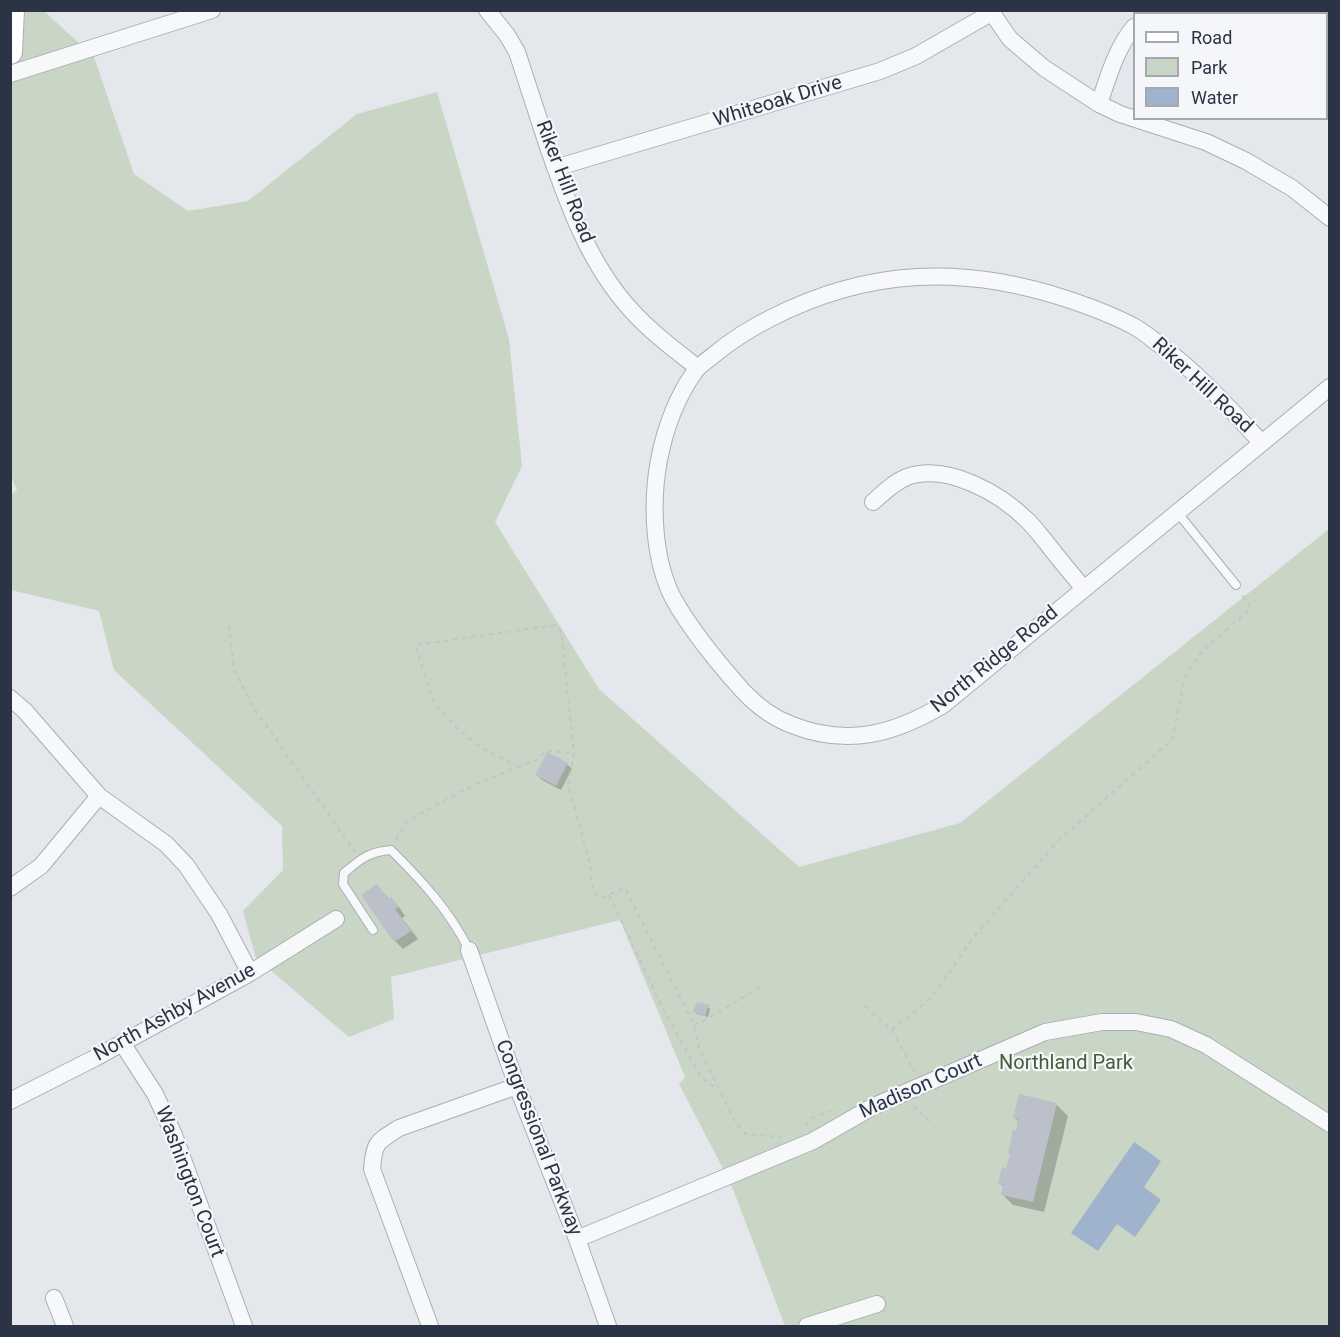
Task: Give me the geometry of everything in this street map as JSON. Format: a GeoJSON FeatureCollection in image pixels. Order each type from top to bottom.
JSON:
{"type":"FeatureCollection","features":[{"type":"Feature","properties":{"kind":"street"},"geometry":{"type":"LineString","coordinates":[[10,52],[12,10]]}},
{"type":"Feature","properties":{"kind":"street"},"geometry":{"type":"LineString","coordinates":[[10,74],[212,10]]}},
{"type":"Feature","properties":{"kind":"street","name":"Riker Hill Road"},"geometry":{"type":"LineString","coordinates":[[487,10],[507,35],[516,52],[570,208],[605,276],[631,310],[662,340],[698,368],[728,344],[760,323],[794,306],[829,293],[865,283],[903,278],[940,276],[978,278],[1041,290],[1104,312],[1138,329],[1192,371],[1261,442]]}},
{"type":"Feature","properties":{"kind":"street"},"geometry":{"type":"LineString","coordinates":[[990,12],[1010,39],[1044,68],[1099,104],[1133,118]]}},
{"type":"Feature","properties":{"kind":"street","name":"Whiteoak Drive"},"geometry":{"type":"LineString","coordinates":[[555,168],[880,71],[916,56],[990,12]]}},
{"type":"Feature","properties":{"kind":"street"},"geometry":{"type":"LineString","coordinates":[[1099,104],[1116,59],[1127,35],[1133,28]]}},
{"type":"Feature","properties":{"kind":"street"},"geometry":{"type":"LineString","coordinates":[[1138,120],[1206,142],[1246,161],[1293,188],[1329,218]]}},
{"type":"Feature","properties":{"kind":"street","name":"North Ridge Road"},"geometry":{"type":"LineString","coordinates":[[698,368],[679,399],[669,423],[657,471],[655,521],[658,546],[663,570],[673,597],[708,651],[753,702],[777,719],[806,730],[822,735],[849,737],[886,731],[920,719],[943,705],[1329,387]]}},
{"type":"Feature","properties":{"kind":"street"},"geometry":{"type":"LineString","coordinates":[[873,502],[907,477],[942,473],[960,478],[1007,503],[1028,521],[1084,589]]}},
{"type":"Feature","properties":{"kind":"street"},"geometry":{"type":"LineString","coordinates":[[10,698],[26,711],[99,796],[166,844],[186,865],[219,914],[250,973]]}},
{"type":"Feature","properties":{"kind":"street"},"geometry":{"type":"LineString","coordinates":[[10,888],[41,866],[99,796]]}},
{"type":"Feature","properties":{"kind":"street","name":"North Ashby Avenue"},"geometry":{"type":"LineString","coordinates":[[10,1101],[250,973],[336,919]]}},
{"type":"Feature","properties":{"kind":"street","name":"Congressional Parkway"},"geometry":{"type":"LineString","coordinates":[[469,950],[517,1086],[577,1239],[608,1326]]}},
{"type":"Feature","properties":{"kind":"street","name":"Madison Court"},"geometry":{"type":"LineString","coordinates":[[577,1239],[813,1141],[874,1106],[1045,1032],[1102,1022],[1136,1022],[1171,1029],[1206,1045],[1329,1124]]}},
{"type":"Feature","properties":{"kind":"street","name":"Washington Court"},"geometry":{"type":"LineString","coordinates":[[122,1043],[155,1094],[174,1135],[244,1326]]}},
{"type":"Feature","properties":{"kind":"street"},"geometry":{"type":"LineString","coordinates":[[430,1326],[372,1169],[373,1150],[381,1140],[399,1128],[517,1086]]}},
{"type":"Feature","properties":{"kind":"street"},"geometry":{"type":"LineString","coordinates":[[54,1298],[65,1326]]}},
{"type":"Feature","properties":{"kind":"street"},"geometry":{"type":"LineString","coordinates":[[807,1326],[877,1304]]}},
{"type":"Feature","properties":{"kind":"lane"},"geometry":{"type":"LineString","coordinates":[[1177,512],[1236,585]]}},
{"type":"Feature","properties":{"kind":"lane"},"geometry":{"type":"LineString","coordinates":[[373,930],[343,884],[344,873],[360,859],[376,851],[391,850],[446,910],[469,950]]}},
{"type":"Feature","properties":{"kind":"path"},"geometry":{"type":"LineString","coordinates":[[892,1030],[932,998],[976,934],[1059,841],[1172,740],[1185,678],[1202,651],[1251,608],[1236,585]]}},
{"type":"Feature","properties":{"kind":"path"},"geometry":{"type":"LineString","coordinates":[[229,625],[234,670],[254,708],[360,859]]}},
{"type":"Feature","properties":{"kind":"path"},"geometry":{"type":"LineString","coordinates":[[519,766],[482,748],[458,729],[434,703],[415,645],[556,625],[561,631],[574,753],[568,785],[590,864],[593,891],[597,896],[603,897],[625,888],[694,1025],[699,1048],[737,1125],[746,1134],[785,1137]]}},
{"type":"Feature","properties":{"kind":"path"},"geometry":{"type":"LineString","coordinates":[[391,850],[406,822],[462,791],[539,759],[545,751],[574,753]]}},
{"type":"Feature","properties":{"kind":"path"},"geometry":{"type":"LineString","coordinates":[[609,895],[661,1005],[700,1076],[720,1090]]}},
{"type":"Feature","properties":{"kind":"path"},"geometry":{"type":"LineString","coordinates":[[694,1025],[760,987]]}},
{"type":"Feature","properties":{"kind":"path"},"geometry":{"type":"LineString","coordinates":[[865,1006],[892,1030],[925,1097],[913,1106],[932,1123]]}},
{"type":"Feature","properties":{"kind":"path"},"geometry":{"type":"LineString","coordinates":[[805,1129],[812,1118],[832,1111]]}},
{"type":"Feature","properties":{"kind":"green space","name":"Northland Park"},"geometry":{"type":"Polygon","coordinates":[[[11,10],[44,11],[94,57],[134,174],[188,211],[248,201],[357,114],[437,92],[509,339],[522,466],[495,522],[599,689],[799,867],[960,823],[1329,529],[1329,1326],[785,1326],[731,1184],[679,1084],[685,1077],[620,920],[391,977],[394,1019],[349,1037],[256,958],[243,911],[283,870],[282,826],[114,670],[99,611],[11,590],[11,495],[17,490],[10,474],[11,10]]]}},
{"type":"Feature","properties":{"kind":"water"},"geometry":{"type":"Polygon","coordinates":[[[1134,1142],[1161,1161],[1144,1187],[1161,1200],[1135,1237],[1117,1224],[1098,1251],[1071,1233],[1134,1142]]]}},
{"type":"Feature","properties":{"kind":"building"},"geometry":{"type":"Polygon","coordinates":[[[547,752],[568,763],[556,786],[535,775],[547,752]]]}},
{"type":"Feature","properties":{"kind":"building"},"geometry":{"type":"Polygon","coordinates":[[[377,884],[388,899],[391,897],[398,907],[395,909],[411,931],[394,942],[361,895],[377,884]]]}},
{"type":"Feature","properties":{"kind":"building"},"geometry":{"type":"Polygon","coordinates":[[[697,1002],[709,1005],[705,1016],[693,1012],[697,1002]]]}},
{"type":"Feature","properties":{"kind":"building"},"geometry":{"type":"Polygon","coordinates":[[[1019,1094],[1057,1103],[1033,1202],[1001,1195],[1003,1185],[998,1183],[1002,1167],[1006,1168],[1010,1155],[1008,1154],[1013,1130],[1016,1131],[1018,1119],[1013,1118],[1019,1094]]]}}]}
